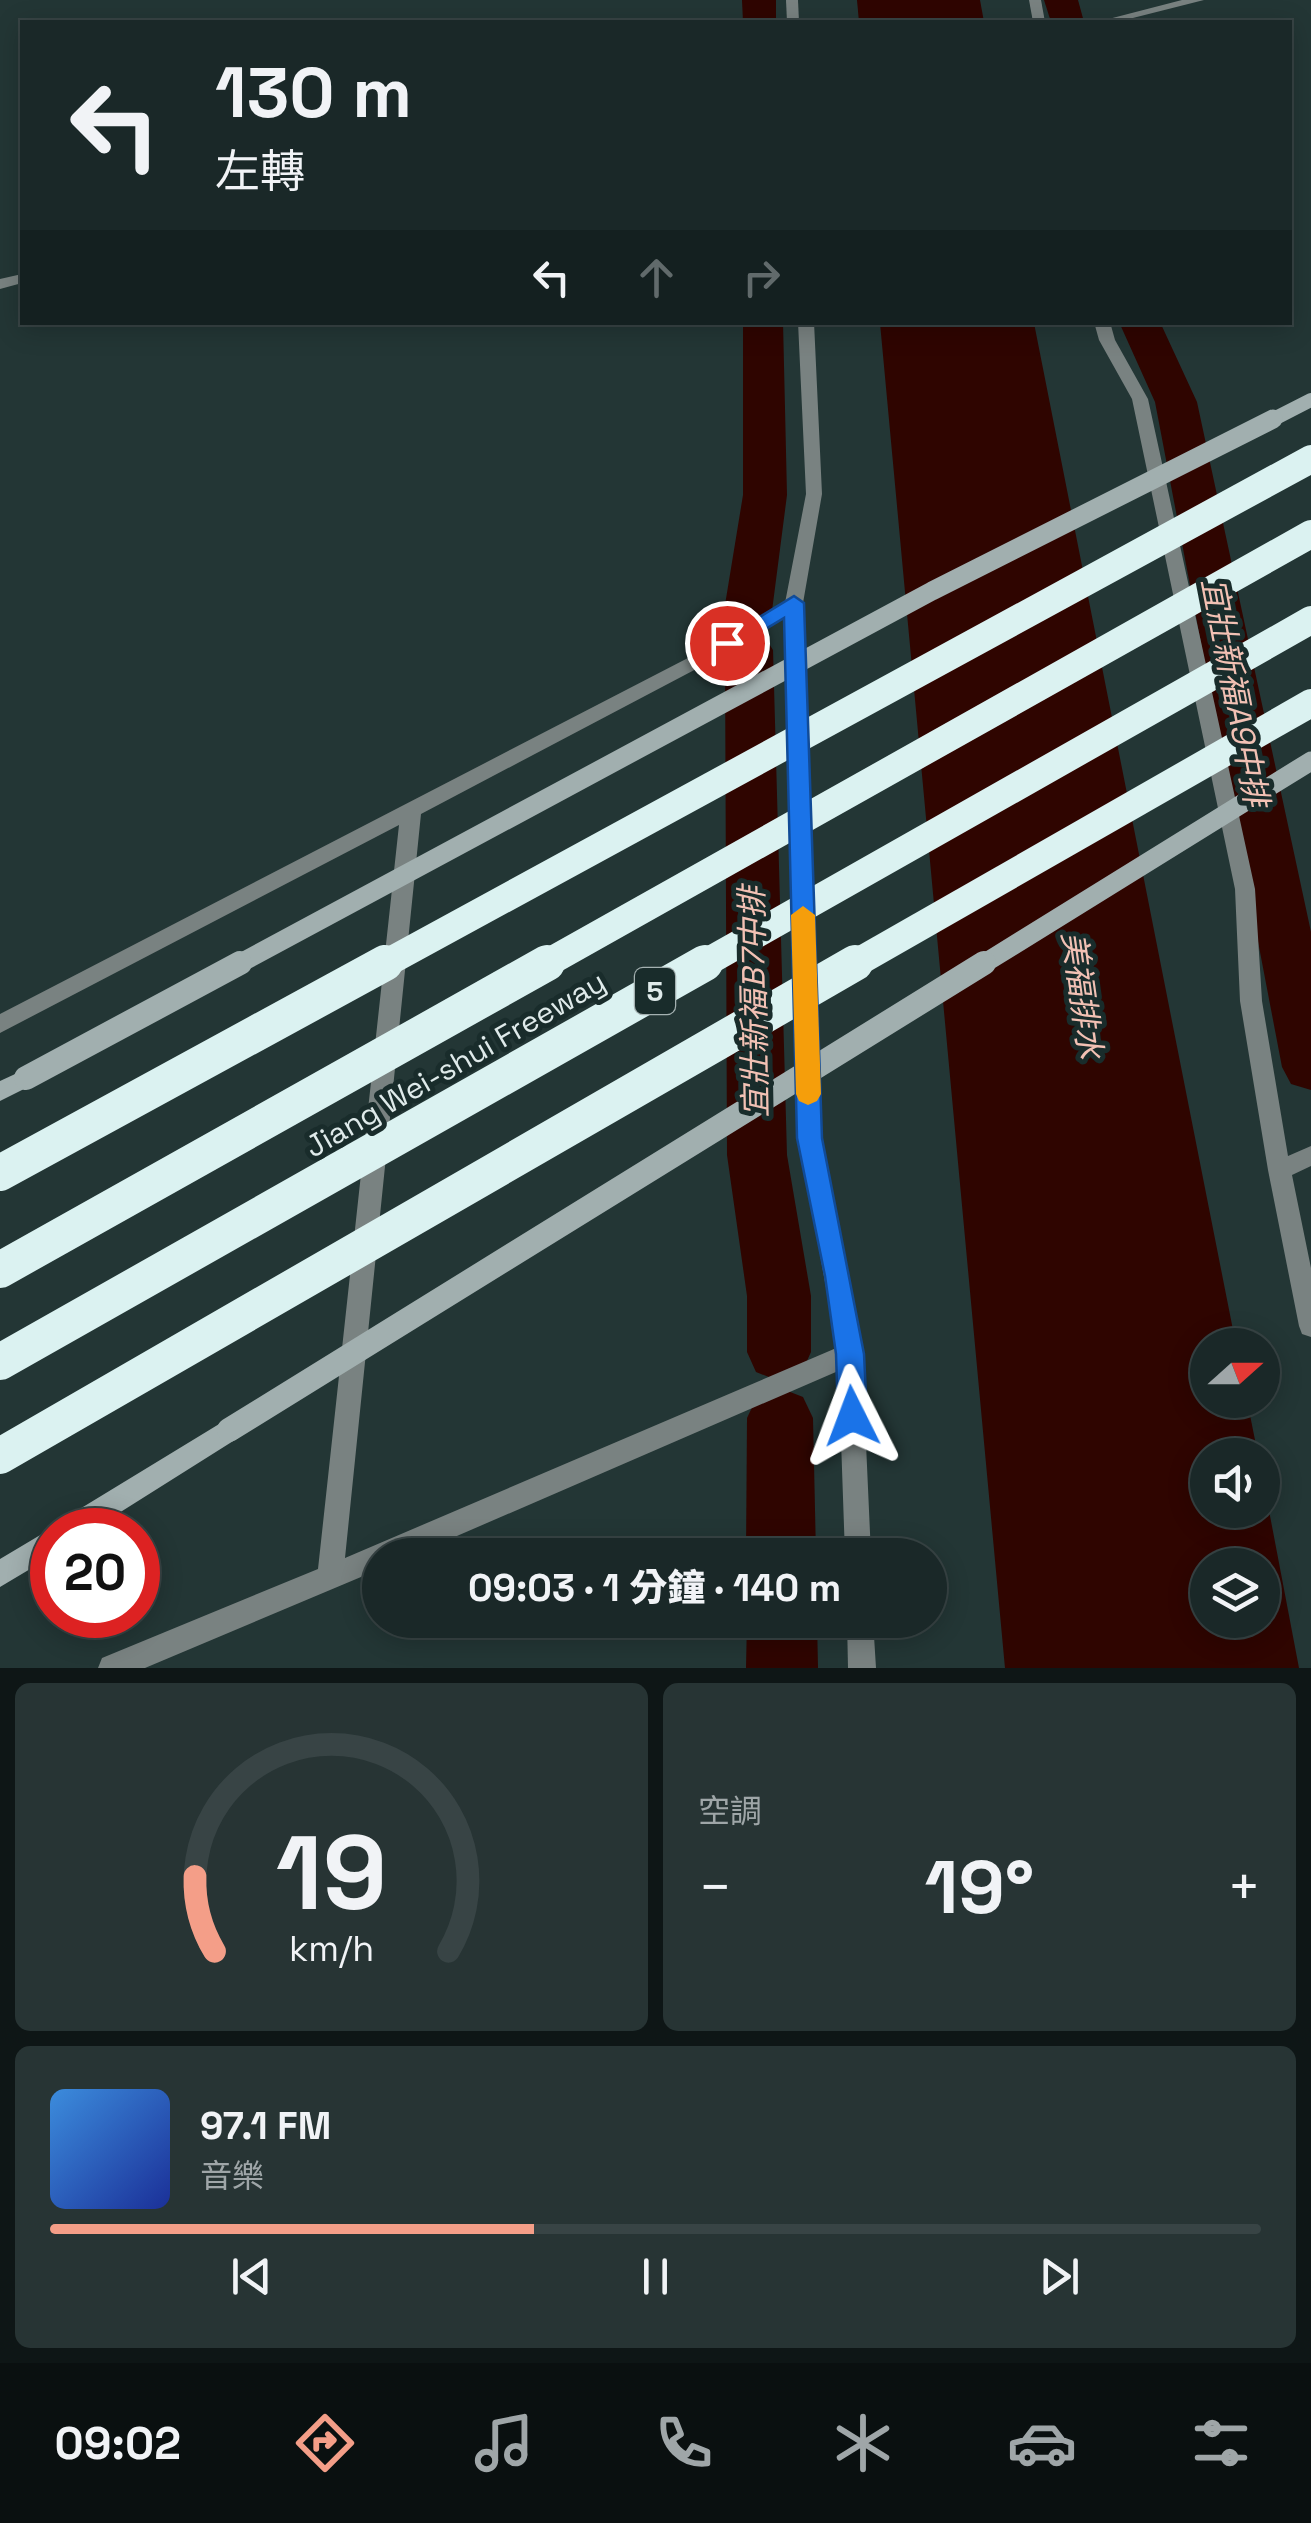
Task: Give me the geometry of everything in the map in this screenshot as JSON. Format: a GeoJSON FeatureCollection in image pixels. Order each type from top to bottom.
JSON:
{"type":"FeatureCollection","features":[{"type":"Feature","properties":{"kind":"highway"},"geometry":{"type":"LineString","coordinates":[[0,1173],[1311,459]]}},
{"type":"Feature","properties":{"kind":"highway","name":"Jiang Wei-shui Freeway"},"geometry":{"type":"LineString","coordinates":[[0,1270],[1311,534]]}},
{"type":"Feature","properties":{"kind":"highway","name":"Jiang Wei-shui Freeway"},"geometry":{"type":"LineString","coordinates":[[0,1362],[1311,620]]}},
{"type":"Feature","properties":{"kind":"highway"},"geometry":{"type":"LineString","coordinates":[[0,1456],[1311,703]]}},
{"type":"Feature","properties":{"kind":"main road"},"geometry":{"type":"LineString","coordinates":[[0,1092],[932,591],[1311,400]]}},
{"type":"Feature","properties":{"kind":"main road"},"geometry":{"type":"LineString","coordinates":[[105,1508],[1311,762]]}},
{"type":"Feature","properties":{"kind":"main road"},"geometry":{"type":"LineString","coordinates":[[0,1574],[30,1555]]}},
{"type":"Feature","properties":{"kind":"street"},"geometry":{"type":"LineString","coordinates":[[1111,20],[1198,0]]}},
{"type":"Feature","properties":{"kind":"street"},"geometry":{"type":"LineString","coordinates":[[806,325],[814,494],[794,603],[810,1138],[850,1354],[857,1538]]}},
{"type":"Feature","properties":{"kind":"street"},"geometry":{"type":"LineString","coordinates":[[1103,325],[1107,340],[1140,399],[1244,889],[1250,1001],[1278,1170],[1311,1326]]}},
{"type":"Feature","properties":{"kind":"street"},"geometry":{"type":"LineString","coordinates":[[0,1024],[694,662],[794,603]]}},
{"type":"Feature","properties":{"kind":"street"},"geometry":{"type":"LineString","coordinates":[[330,1578],[411,810]]}},
{"type":"Feature","properties":{"kind":"street"},"geometry":{"type":"LineString","coordinates":[[1278,1170],[1311,1156]]}},
{"type":"Feature","properties":{"kind":"street"},"geometry":{"type":"LineString","coordinates":[[423,1538],[850,1354]]}},
{"type":"Feature","properties":{"kind":"street"},"geometry":{"type":"LineString","coordinates":[[112,1668],[362,1564]]}},
{"type":"Feature","properties":{"kind":"street"},"geometry":{"type":"LineString","coordinates":[[861,1638],[862,1668]]}},
{"type":"Feature","properties":{"kind":"water"},"geometry":{"type":"Polygon","coordinates":[[[857,0],[980,0],[984,20],[859,20],[857,0]]]}},
{"type":"Feature","properties":{"kind":"water","name":"美福排水"},"geometry":{"type":"Polygon","coordinates":[[[880,325],[1034,325],[1233,1328],[1190,1328],[1190,1418],[1251,1418],[1255,1438],[1190,1438],[1190,1528],[1272,1528],[1276,1548],[1190,1548],[1190,1638],[1280,1638],[1280,1568],[1299,1668],[1005,1668],[880,325]]]}},
{"type":"Feature","properties":{"kind":"waterway","name":"宜壯新福B7中排"},"geometry":{"type":"LineString","coordinates":[[759,0],[759,20]]}},
{"type":"Feature","properties":{"kind":"waterway","name":"宜壯新福A9中排"},"geometry":{"type":"LineString","coordinates":[[1061,0],[1066,20]]}},
{"type":"Feature","properties":{"kind":"waterway","name":"宜壯新福B7中排"},"geometry":{"type":"LineString","coordinates":[[748,611],[765,495],[763,325]]}},
{"type":"Feature","properties":{"kind":"waterway","name":"宜壯新福A9中排"},"geometry":{"type":"LineString","coordinates":[[1140,325],[1176,402],[1311,1067]]}},
{"type":"Feature","properties":{"kind":"waterway","name":"宜壯新福B7中排"},"geometry":{"type":"LineString","coordinates":[[749,650],[757,1155],[779,1296],[779,1352]]}},
{"type":"Feature","properties":{"kind":"waterway","name":"宜壯新福B7中排"},"geometry":{"type":"LineString","coordinates":[[780,1418],[781,1538]]}},
{"type":"Feature","properties":{"kind":"waterway","name":"宜壯新福B7中排"},"geometry":{"type":"LineString","coordinates":[[782,1638],[782,1668]]}},
{"type":"Feature","properties":{"kind":"slow traffic"},"geometry":{"type":"LineString","coordinates":[[803,915],[808,1094]]}},
{"type":"Feature","properties":{"kind":"route"},"geometry":{"type":"LineString","coordinates":[[727,643],[794,603],[810,1138],[850,1354],[852,1416]]}}]}
